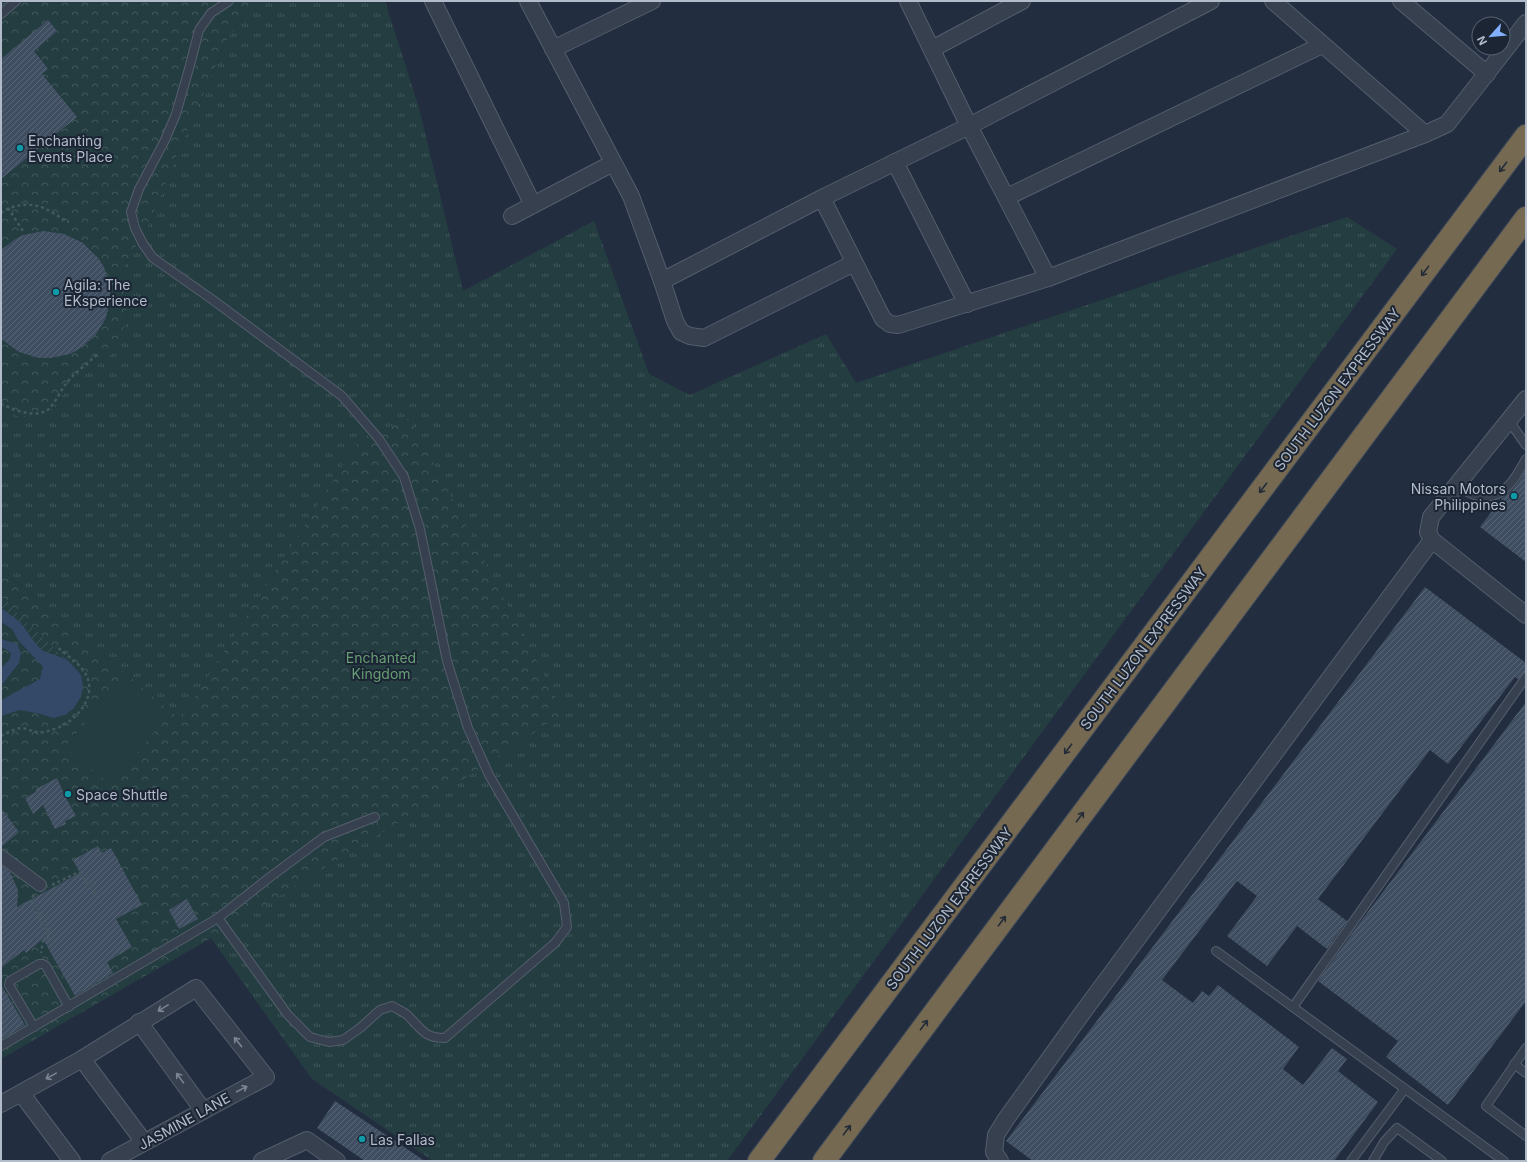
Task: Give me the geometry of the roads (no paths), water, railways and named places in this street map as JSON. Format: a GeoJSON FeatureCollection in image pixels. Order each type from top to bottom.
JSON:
{"type":"FeatureCollection","features":[{"type":"Feature","properties":{"kind":"highway","name":"SOUTH LUZON EXPRESSWAY"},"geometry":{"type":"LineString","coordinates":[[759,1161],[1526,136]]}},
{"type":"Feature","properties":{"kind":"highway"},"geometry":{"type":"LineString","coordinates":[[824,1161],[1526,218]]}},
{"type":"Feature","properties":{"kind":"street"},"geometry":{"type":"LineString","coordinates":[[433,1],[533,205]]}},
{"type":"Feature","properties":{"kind":"street"},"geometry":{"type":"LineString","coordinates":[[528,1],[613,163],[632,196],[675,321],[682,332],[690,336],[704,338],[854,263]]}},
{"type":"Feature","properties":{"kind":"street"},"geometry":{"type":"LineString","coordinates":[[553,49],[625,7],[652,1]]}},
{"type":"Feature","properties":{"kind":"street"},"geometry":{"type":"LineString","coordinates":[[908,1],[969,126],[1048,278]]}},
{"type":"Feature","properties":{"kind":"street"},"geometry":{"type":"LineString","coordinates":[[932,49],[1022,1]]}},
{"type":"Feature","properties":{"kind":"street"},"geometry":{"type":"LineString","coordinates":[[662,281],[822,198],[969,126],[1211,1]]}},
{"type":"Feature","properties":{"kind":"street"},"geometry":{"type":"LineString","coordinates":[[1273,1],[1425,134]]}},
{"type":"Feature","properties":{"kind":"street"},"geometry":{"type":"LineString","coordinates":[[1401,1],[1487,74]]}},
{"type":"Feature","properties":{"kind":"street"},"geometry":{"type":"LineString","coordinates":[[822,198],[883,319],[890,324],[898,325],[1048,278],[1425,134],[1447,124],[1526,23]]}},
{"type":"Feature","properties":{"kind":"street"},"geometry":{"type":"LineString","coordinates":[[1007,197],[1322,45]]}},
{"type":"Feature","properties":{"kind":"street"},"geometry":{"type":"LineString","coordinates":[[895,162],[968,304]]}},
{"type":"Feature","properties":{"kind":"street"},"geometry":{"type":"LineString","coordinates":[[512,216],[613,163]]}},
{"type":"Feature","properties":{"kind":"street"},"geometry":{"type":"LineString","coordinates":[[1526,398],[1431,517],[1428,532],[1432,540],[1526,615]]}},
{"type":"Feature","properties":{"kind":"street"},"geometry":{"type":"LineString","coordinates":[[1000,1161],[994,1152],[996,1135],[1006,1119],[1432,540]]}},
{"type":"Feature","properties":{"kind":"street"},"geometry":{"type":"LineString","coordinates":[[2,860],[40,885]]}},
{"type":"Feature","properties":{"kind":"street","name":"JASMINE LANE"},"geometry":{"type":"LineString","coordinates":[[110,1161],[266,1077],[196,988],[140,1022]]}},
{"type":"Feature","properties":{"kind":"street"},"geometry":{"type":"LineString","coordinates":[[1,1104],[82,1059],[140,1022],[203,1110]]}},
{"type":"Feature","properties":{"kind":"street"},"geometry":{"type":"LineString","coordinates":[[82,1059],[144,1142]]}},
{"type":"Feature","properties":{"kind":"street"},"geometry":{"type":"LineString","coordinates":[[21,1093],[72,1161]]}},
{"type":"Feature","properties":{"kind":"street"},"geometry":{"type":"LineString","coordinates":[[262,1161],[307,1140],[337,1161]]}},
{"type":"Feature","properties":{"kind":"lane"},"geometry":{"type":"LineString","coordinates":[[1,14],[16,1]]}},
{"type":"Feature","properties":{"kind":"lane"},"geometry":{"type":"LineString","coordinates":[[218,918],[288,1015],[310,1037],[328,1042],[343,1040],[360,1028],[380,1010],[392,1006],[405,1013],[425,1034],[434,1038],[445,1038],[555,943],[567,927],[564,903],[489,775],[468,728],[447,660],[420,529],[404,477],[379,439],[342,396],[213,300],[153,258],[134,228],[131,212],[140,189],[165,140],[176,114],[189,72],[199,30],[211,13],[224,2]]}},
{"type":"Feature","properties":{"kind":"lane"},"geometry":{"type":"LineString","coordinates":[[1509,421],[1526,445]]}},
{"type":"Feature","properties":{"kind":"lane"},"geometry":{"type":"LineString","coordinates":[[1456,486],[1478,496],[1492,496],[1506,490],[1526,459]]}},
{"type":"Feature","properties":{"kind":"lane"},"geometry":{"type":"LineString","coordinates":[[1293,1007],[1526,677]]}},
{"type":"Feature","properties":{"kind":"lane"},"geometry":{"type":"LineString","coordinates":[[1,1046],[218,918],[324,837],[376,817]]}},
{"type":"Feature","properties":{"kind":"lane"},"geometry":{"type":"LineString","coordinates":[[1216,951],[1404,1090],[1504,1161]]}},
{"type":"Feature","properties":{"kind":"lane"},"geometry":{"type":"LineString","coordinates":[[34,1027],[8,985],[10,982],[39,964],[46,966],[68,1007]]}},
{"type":"Feature","properties":{"kind":"lane"},"geometry":{"type":"LineString","coordinates":[[1526,1048],[1486,1106],[1526,1136]]}},
{"type":"Feature","properties":{"kind":"lane"},"geometry":{"type":"LineString","coordinates":[[1514,1064],[1526,1073]]}},
{"type":"Feature","properties":{"kind":"lane"},"geometry":{"type":"LineString","coordinates":[[1351,1161],[1404,1090]]}},
{"type":"Feature","properties":{"kind":"lane"},"geometry":{"type":"LineString","coordinates":[[1373,1161],[1384,1142],[1397,1128],[1442,1161]]}},
{"type":"Feature","properties":{"kind":"water"},"geometry":{"type":"Polygon","coordinates":[[[1,608],[20,622],[43,651],[66,659],[81,675],[83,686],[81,697],[73,709],[65,715],[53,718],[20,710],[1,716],[1,701],[40,679],[43,667],[18,640],[12,629],[1,622],[1,608]]]}},
{"type":"Feature","properties":{"kind":"water"},"geometry":{"type":"Polygon","coordinates":[[[1,639],[17,644],[21,653],[19,663],[1,686],[1,668],[10,659],[11,653],[1,647],[1,639]]]}},
{"type":"Feature","properties":{"kind":"place","name":"Enchanting Events Place"},"geometry":{"type":"Point","coordinates":[20,148]}},
{"type":"Feature","properties":{"kind":"place","name":"Agila: The EKsperience"},"geometry":{"type":"Point","coordinates":[56,292]}},
{"type":"Feature","properties":{"kind":"place","name":"Nissan Motors Philippines"},"geometry":{"type":"Point","coordinates":[1514,496]}},
{"type":"Feature","properties":{"kind":"place","name":"Space Shuttle"},"geometry":{"type":"Point","coordinates":[68,794]}},
{"type":"Feature","properties":{"kind":"place","name":"Las Fallas"},"geometry":{"type":"Point","coordinates":[362,1139]}},
{"type":"Feature","properties":{"kind":"park label","name":"Enchanted Kingdom"},"geometry":{"type":"Point","coordinates":[381,666]}}]}
